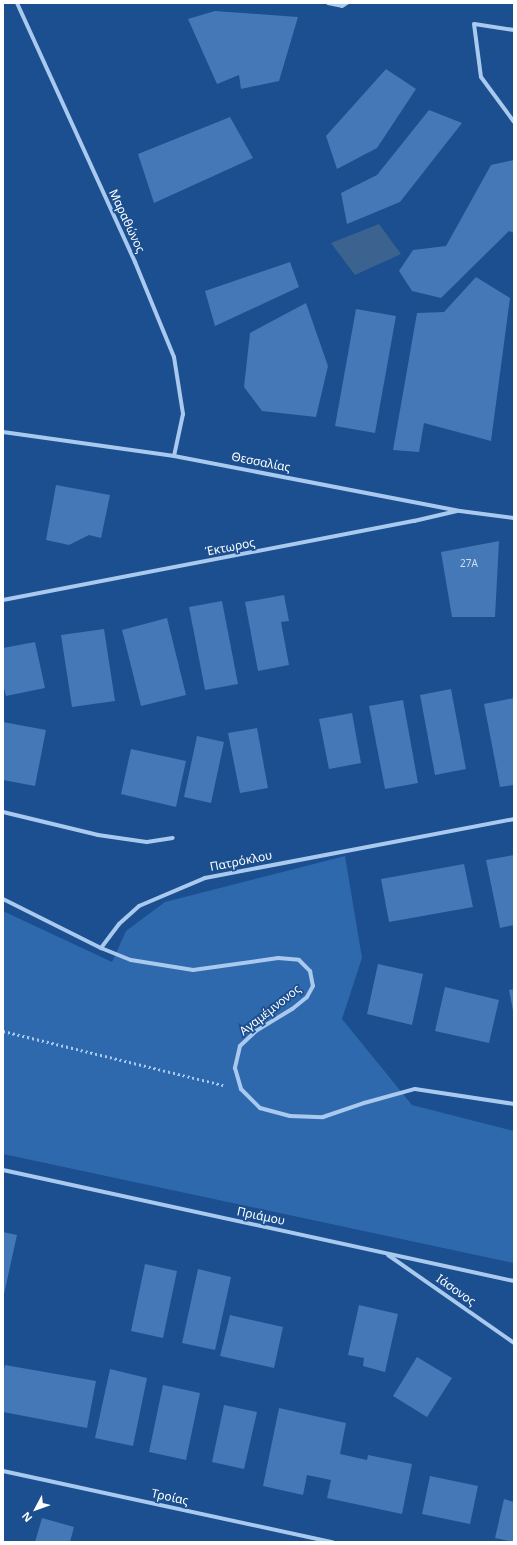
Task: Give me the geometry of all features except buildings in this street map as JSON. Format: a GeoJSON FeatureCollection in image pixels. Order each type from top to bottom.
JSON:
{"type":"FeatureCollection","features":[{"type":"Feature","properties":{"kind":"street","name":"Μαραθώνος"},"geometry":{"type":"LineString","coordinates":[[17,3],[135,262],[174,357],[183,414],[174,456]]}},
{"type":"Feature","properties":{"kind":"street"},"geometry":{"type":"LineString","coordinates":[[328,3],[342,6],[347,3]]}},
{"type":"Feature","properties":{"kind":"street"},"geometry":{"type":"LineString","coordinates":[[514,30],[474,24],[481,77],[514,122]]}},
{"type":"Feature","properties":{"kind":"street","name":"Θεσσαλίας"},"geometry":{"type":"LineString","coordinates":[[3,432],[174,456],[460,511],[514,518]]}},
{"type":"Feature","properties":{"kind":"street","name":"Έκτωρος"},"geometry":{"type":"LineString","coordinates":[[3,600],[460,511]]}},
{"type":"Feature","properties":{"kind":"street"},"geometry":{"type":"LineString","coordinates":[[3,812],[98,835],[147,842],[173,838]]}},
{"type":"Feature","properties":{"kind":"street","name":"Πατρόκλου"},"geometry":{"type":"LineString","coordinates":[[101,948],[119,924],[139,906],[205,878],[514,819]]}},
{"type":"Feature","properties":{"kind":"street"},"geometry":{"type":"LineString","coordinates":[[3,899],[101,948]]}},
{"type":"Feature","properties":{"kind":"street","name":"Αγαμέμνονος"},"geometry":{"type":"LineString","coordinates":[[101,948],[131,960],[193,970],[278,958],[299,960],[310,971],[313,986],[307,997],[292,1009],[256,1031],[240,1046],[236,1068],[241,1089]]}},
{"type":"Feature","properties":{"kind":"street"},"geometry":{"type":"LineString","coordinates":[[241,1089],[260,1108],[290,1116],[323,1117],[364,1103],[416,1089],[514,1104]]}},
{"type":"Feature","properties":{"kind":"street","name":"Πριάμου"},"geometry":{"type":"LineString","coordinates":[[3,1170],[514,1281]]}},
{"type":"Feature","properties":{"kind":"street","name":"Ιάσονος"},"geometry":{"type":"LineString","coordinates":[[386,1254],[514,1343]]}},
{"type":"Feature","properties":{"kind":"street","name":"Τροίας"},"geometry":{"type":"LineString","coordinates":[[3,1471],[332,1542]]}},
{"type":"Feature","properties":{"kind":"path"},"geometry":{"type":"LineString","coordinates":[[3,1031],[241,1089]]}},
{"type":"Feature","properties":{"kind":"shaded area"},"geometry":{"type":"Polygon","coordinates":[[[379,224],[401,254],[355,275],[331,243],[379,224]]]}},
{"type":"Feature","properties":{"kind":"shaded area"},"geometry":{"type":"Polygon","coordinates":[[[345,856],[362,958],[342,1019],[412,1105],[514,1131],[514,1263],[3,1154],[3,911],[112,962],[126,931],[165,902],[345,856]]]}}]}
